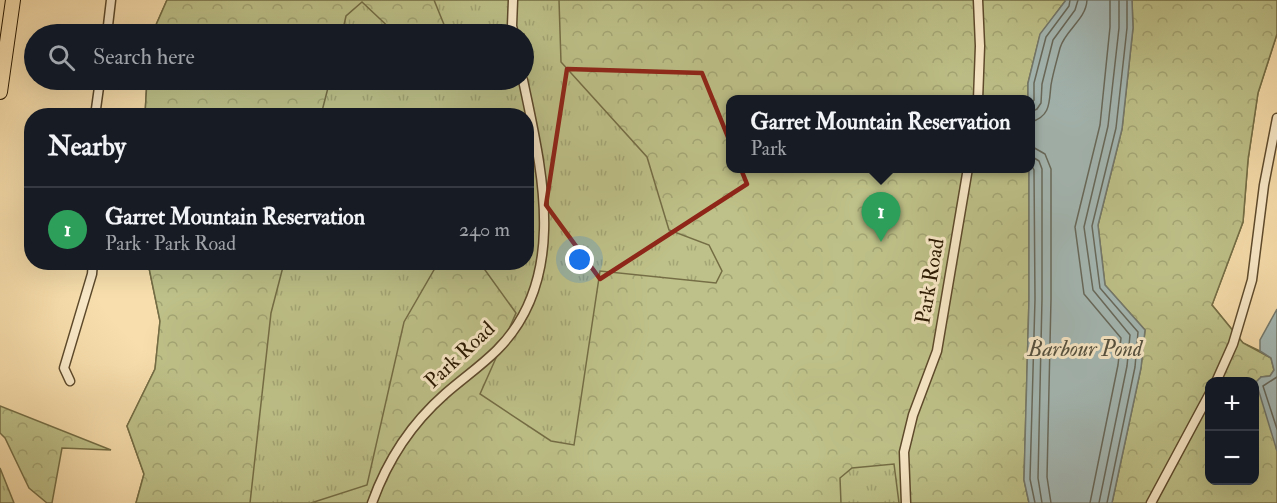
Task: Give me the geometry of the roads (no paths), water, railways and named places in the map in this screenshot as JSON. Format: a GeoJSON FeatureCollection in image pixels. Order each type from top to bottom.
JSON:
{"type":"FeatureCollection","features":[{"type":"Feature","properties":{"kind":"main road"},"geometry":{"type":"LineString","coordinates":[[0,92],[8,6]]}},
{"type":"Feature","properties":{"kind":"street"},"geometry":{"type":"LineString","coordinates":[[108,24],[111,0]]}},
{"type":"Feature","properties":{"kind":"street"},"geometry":{"type":"LineString","coordinates":[[512,24],[513,0]]}},
{"type":"Feature","properties":{"kind":"street"},"geometry":{"type":"LineString","coordinates":[[978,0],[980,46],[978,95]]}},
{"type":"Feature","properties":{"kind":"street"},"geometry":{"type":"LineString","coordinates":[[97,108],[99,90]]}},
{"type":"Feature","properties":{"kind":"street","name":"Park Road"},"geometry":{"type":"LineString","coordinates":[[525,90],[529,108]]}},
{"type":"Feature","properties":{"kind":"street"},"geometry":{"type":"LineString","coordinates":[[1218,377],[1233,345],[1252,280],[1264,185],[1277,118]]}},
{"type":"Feature","properties":{"kind":"street","name":"Park Road"},"geometry":{"type":"LineString","coordinates":[[372,503],[381,478],[419,419],[498,349],[528,307],[537,277],[543,243],[545,212],[544,188],[534,133]]}},
{"type":"Feature","properties":{"kind":"street","name":"Park Road"},"geometry":{"type":"LineString","coordinates":[[906,503],[904,452],[913,415],[937,351],[967,173]]}},
{"type":"Feature","properties":{"kind":"street"},"geometry":{"type":"LineString","coordinates":[[70,381],[64,368],[92,270]]}},
{"type":"Feature","properties":{"kind":"street"},"geometry":{"type":"LineString","coordinates":[[1150,503],[1205,400]]}},
{"type":"Feature","properties":{"kind":"water","name":"Barbour Pond"},"geometry":{"type":"Polygon","coordinates":[[[1066,0],[1132,0],[1133,28],[1122,129],[1098,225],[1105,285],[1145,330],[1141,368],[1112,503],[1029,503],[1024,480],[1029,299],[1029,173],[1035,173],[1035,95],[1028,95],[1028,83],[1040,34],[1066,0]]]}},
{"type":"Feature","properties":{"kind":"water"},"geometry":{"type":"Polygon","coordinates":[[[1277,309],[1277,451],[1259,392],[1259,379],[1270,376],[1274,370],[1271,358],[1260,351],[1260,340],[1277,309]]]}},
{"type":"Feature","properties":{"kind":"place","name":"Garret Mountain Reservation"},"geometry":{"type":"Point","coordinates":[881,242]}}]}
